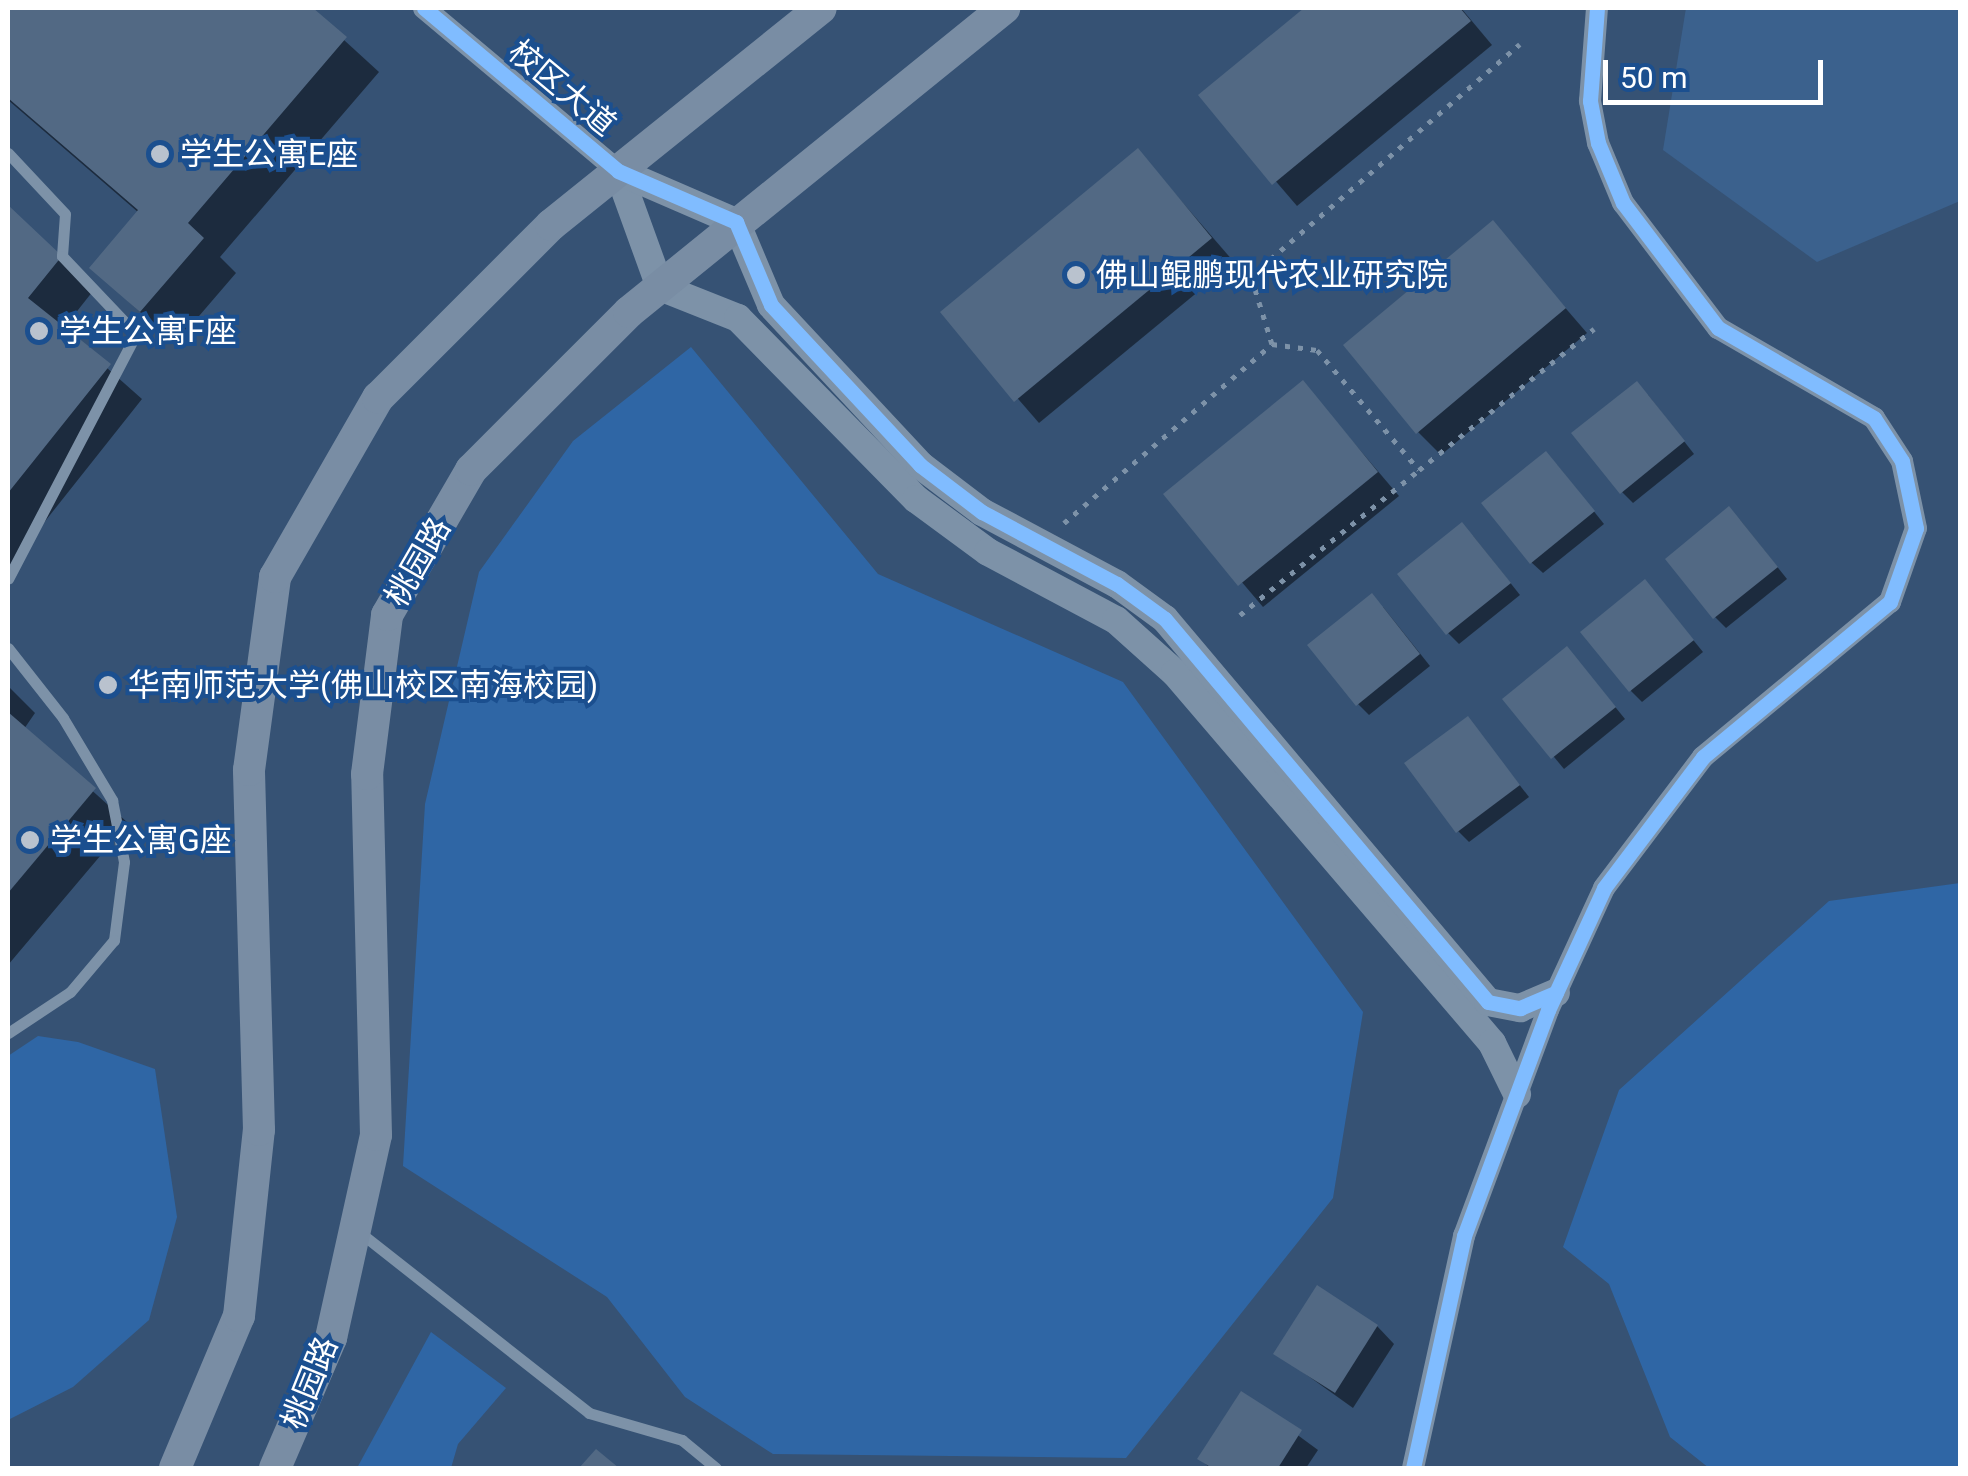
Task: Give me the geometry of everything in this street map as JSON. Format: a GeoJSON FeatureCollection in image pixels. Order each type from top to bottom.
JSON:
{"type":"FeatureCollection","features":[{"type":"Feature","properties":{"kind":"main road"},"geometry":{"type":"LineString","coordinates":[[175,1468],[239,1316],[259,1130],[250,770],[274,577],[378,398],[551,225],[821,8]]}},
{"type":"Feature","properties":{"kind":"main road","name":"桃园路"},"geometry":{"type":"LineString","coordinates":[[275,1468],[330,1338],[376,1136],[367,774],[387,615],[471,470],[660,287],[1004,8]]}},
{"type":"Feature","properties":{"kind":"street","name":"校区大道"},"geometry":{"type":"LineString","coordinates":[[424,8],[618,172]]}},
{"type":"Feature","properties":{"kind":"street"},"geometry":{"type":"LineString","coordinates":[[1413,1468],[1464,1236],[1556,993],[1604,888],[1646,825],[1738,726],[1890,602],[1916,528],[1902,460],[1874,418],[1718,328],[1623,203],[1598,144],[1590,101],[1597,8]]}},
{"type":"Feature","properties":{"kind":"street"},"geometry":{"type":"LineString","coordinates":[[618,172],[736,222],[772,305],[920,465],[982,512],[1117,584],[1176,631],[1488,1002],[1520,1008],[1556,993]]}},
{"type":"Feature","properties":{"kind":"street"},"geometry":{"type":"LineString","coordinates":[[618,172],[660,287],[738,318],[916,499],[988,552],[1116,620],[1175,673],[1492,1044],[1517,1094]]}},
{"type":"Feature","properties":{"kind":"lane"},"geometry":{"type":"LineString","coordinates":[[8,152],[65,214],[62,256],[136,334],[8,578]]}},
{"type":"Feature","properties":{"kind":"lane"},"geometry":{"type":"LineString","coordinates":[[8,648],[64,718],[112,800],[124,862],[114,940],[70,992],[8,1033]]}},
{"type":"Feature","properties":{"kind":"lane"},"geometry":{"type":"LineString","coordinates":[[355,1228],[589,1413],[682,1440],[716,1468]]}},
{"type":"Feature","properties":{"kind":"path"},"geometry":{"type":"LineString","coordinates":[[1272,344],[1250,276],[1520,44]]}},
{"type":"Feature","properties":{"kind":"path"},"geometry":{"type":"LineString","coordinates":[[1240,616],[1594,329]]}},
{"type":"Feature","properties":{"kind":"path"},"geometry":{"type":"LineString","coordinates":[[1040,543],[1272,344],[1317,350],[1419,470]]}},
{"type":"Feature","properties":{"kind":"shaded area"},"geometry":{"type":"Polygon","coordinates":[[[1686,8],[1960,8],[1960,201],[1817,262],[1663,150],[1686,8]]]}},
{"type":"Feature","properties":{"kind":"shaded area"},"geometry":{"type":"Polygon","coordinates":[[[691,347],[878,574],[1123,682],[1363,1012],[1333,1198],[1126,1458],[773,1454],[685,1397],[607,1297],[403,1166],[425,804],[479,572],[573,441],[691,347]]]}},
{"type":"Feature","properties":{"kind":"shaded area"},"geometry":{"type":"Polygon","coordinates":[[[1960,883],[1960,1468],[1709,1468],[1670,1437],[1609,1284],[1563,1247],[1619,1090],[1829,901],[1960,883]]]}},
{"type":"Feature","properties":{"kind":"shaded area"},"geometry":{"type":"Polygon","coordinates":[[[38,1036],[78,1042],[155,1069],[177,1217],[149,1320],[73,1387],[8,1420],[8,1056],[38,1036]]]}},
{"type":"Feature","properties":{"kind":"shaded area"},"geometry":{"type":"Polygon","coordinates":[[[431,1332],[506,1388],[458,1444],[451,1468],[357,1468],[431,1332]]]}},
{"type":"Feature","properties":{"kind":"building","name":"学生公寓E座"},"geometry":{"type":"Polygon","coordinates":[[[8,8],[313,8],[347,37],[188,223],[204,238],[140,312],[89,268],[138,210],[8,98],[8,8]]]}},
{"type":"Feature","properties":{"kind":"building"},"geometry":{"type":"Polygon","coordinates":[[[1304,8],[1460,8],[1471,21],[1272,185],[1198,95],[1304,8]]]}},
{"type":"Feature","properties":{"kind":"building","name":"佛山鲲鹏现代农业研究院"},"geometry":{"type":"Polygon","coordinates":[[[1138,148],[1212,238],[1014,402],[940,312],[1138,148]]]}},
{"type":"Feature","properties":{"kind":"building","name":"学生公寓F座"},"geometry":{"type":"Polygon","coordinates":[[[8,205],[62,256],[28,298],[111,364],[8,493],[8,205]]]}},
{"type":"Feature","properties":{"kind":"building"},"geometry":{"type":"Polygon","coordinates":[[[1493,220],[1566,308],[1416,434],[1343,345],[1493,220]]]}},
{"type":"Feature","properties":{"kind":"building"},"geometry":{"type":"Polygon","coordinates":[[[1303,380],[1378,472],[1238,586],[1163,494],[1303,380]]]}},
{"type":"Feature","properties":{"kind":"building"},"geometry":{"type":"Polygon","coordinates":[[[1637,381],[1685,441],[1620,494],[1571,433],[1637,381]]]}},
{"type":"Feature","properties":{"kind":"building"},"geometry":{"type":"Polygon","coordinates":[[[1546,451],[1595,511],[1530,564],[1481,503],[1546,451]]]}},
{"type":"Feature","properties":{"kind":"building"},"geometry":{"type":"Polygon","coordinates":[[[1729,506],[1778,567],[1713,619],[1665,559],[1729,506]]]}},
{"type":"Feature","properties":{"kind":"building"},"geometry":{"type":"Polygon","coordinates":[[[1462,522],[1511,583],[1446,635],[1397,574],[1462,522]]]}},
{"type":"Feature","properties":{"kind":"building"},"geometry":{"type":"Polygon","coordinates":[[[1645,579],[1694,640],[1629,692],[1580,632],[1645,579]]]}},
{"type":"Feature","properties":{"kind":"building"},"geometry":{"type":"Polygon","coordinates":[[[1372,593],[1420,654],[1356,706],[1307,645],[1372,593]]]}},
{"type":"Feature","properties":{"kind":"building"},"geometry":{"type":"Polygon","coordinates":[[[1567,646],[1616,707],[1551,759],[1502,699],[1567,646]]]}},
{"type":"Feature","properties":{"kind":"building","name":"学生公寓G座"},"geometry":{"type":"Polygon","coordinates":[[[8,712],[96,788],[8,893],[8,712]]]}},
{"type":"Feature","properties":{"kind":"building"},"geometry":{"type":"Polygon","coordinates":[[[1468,716],[1520,785],[1456,833],[1404,763],[1468,716]]]}},
{"type":"Feature","properties":{"kind":"building"},"geometry":{"type":"Polygon","coordinates":[[[1317,1285],[1378,1325],[1335,1393],[1273,1354],[1317,1285]]]}},
{"type":"Feature","properties":{"kind":"building"},"geometry":{"type":"Polygon","coordinates":[[[1241,1391],[1302,1430],[1278,1468],[1212,1468],[1197,1459],[1241,1391]]]}},
{"type":"Feature","properties":{"kind":"building"},"geometry":{"type":"Polygon","coordinates":[[[596,1449],[619,1468],[579,1468],[596,1449]]]}},
{"type":"Feature","properties":{"kind":"cycle path"},"geometry":{"type":"LineString","coordinates":[[424,8],[618,171],[736,222],[771,305],[920,465],[982,512],[1117,584],[1165,619],[1488,1002],[1520,1008],[1556,993]]}},
{"type":"Feature","properties":{"kind":"cycle path"},"geometry":{"type":"LineString","coordinates":[[1413,1468],[1464,1236],[1548,1010],[1604,888],[1703,757],[1890,602],[1916,528],[1902,461],[1874,418],[1718,328],[1623,203],[1598,143],[1590,101],[1597,8]]}},
{"type":"Feature","properties":{"kind":"place","name":"学生公寓E座"},"geometry":{"type":"Point","coordinates":[160,154]}},
{"type":"Feature","properties":{"kind":"place","name":"佛山鲲鹏现代农业研究院"},"geometry":{"type":"Point","coordinates":[1076,275]}},
{"type":"Feature","properties":{"kind":"place","name":"学生公寓F座"},"geometry":{"type":"Point","coordinates":[39,331]}},
{"type":"Feature","properties":{"kind":"place","name":"华南师范大学(佛山校区南海校园)"},"geometry":{"type":"Point","coordinates":[108,685]}},
{"type":"Feature","properties":{"kind":"place","name":"学生公寓G座"},"geometry":{"type":"Point","coordinates":[30,840]}}]}
